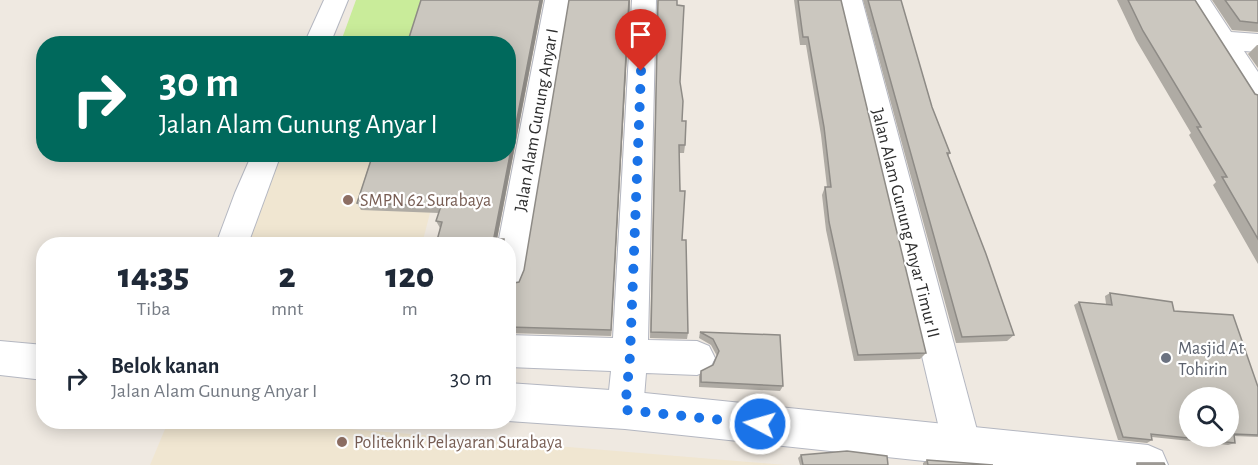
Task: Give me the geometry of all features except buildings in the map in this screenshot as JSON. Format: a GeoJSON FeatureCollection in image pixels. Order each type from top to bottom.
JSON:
{"type":"FeatureCollection","features":[{"type":"Feature","properties":{"kind":"street"},"geometry":{"type":"LineString","coordinates":[[320,36],[336,0]]}},
{"type":"Feature","properties":{"kind":"street","name":"Jalan Alam Gunung Anyar I"},"geometry":{"type":"LineString","coordinates":[[515,237],[557,0]]}},
{"type":"Feature","properties":{"kind":"street"},"geometry":{"type":"LineString","coordinates":[[625,410],[630,356],[644,0]]}},
{"type":"Feature","properties":{"kind":"street","name":"Jalan Alam Gunung Anyar Timur II"},"geometry":{"type":"LineString","coordinates":[[850,0],[962,445]]}},
{"type":"Feature","properties":{"kind":"street"},"geometry":{"type":"LineString","coordinates":[[1197,0],[1258,94]]}},
{"type":"Feature","properties":{"kind":"street"},"geometry":{"type":"LineString","coordinates":[[1225,41],[1258,43]]}},
{"type":"Feature","properties":{"kind":"street"},"geometry":{"type":"LineString","coordinates":[[234,237],[264,162]]}},
{"type":"Feature","properties":{"kind":"street"},"geometry":{"type":"LineString","coordinates":[[516,351],[697,358]]}},
{"type":"Feature","properties":{"kind":"street"},"geometry":{"type":"LineString","coordinates":[[0,358],[36,362]]}},
{"type":"Feature","properties":{"kind":"street"},"geometry":{"type":"LineString","coordinates":[[516,403],[625,410],[1148,465]]}},
{"type":"Feature","properties":{"kind":"shaded area","name":"SMPN 62 Surabaya"},"geometry":{"type":"Polygon","coordinates":[[[277,162],[443,162],[424,237],[248,237],[277,162]]]}},
{"type":"Feature","properties":{"kind":"shaded area","name":"Politeknik Pelayaran Surabaya"},"geometry":{"type":"Polygon","coordinates":[[[165,429],[350,429],[785,465],[150,465],[165,429]]]}},
{"type":"Feature","properties":{"kind":"green space"},"geometry":{"type":"Polygon","coordinates":[[[356,0],[423,0],[411,36],[343,36],[356,0]]]}},
{"type":"Feature","properties":{"kind":"place","name":"SMPN 62 Surabaya"},"geometry":{"type":"Point","coordinates":[348,200]}},
{"type":"Feature","properties":{"kind":"place","name":"Masjid At Tohirin"},"geometry":{"type":"Point","coordinates":[1166,358]}},
{"type":"Feature","properties":{"kind":"place","name":"Politeknik Pelayaran Surabaya"},"geometry":{"type":"Point","coordinates":[342,442]}},
{"type":"Feature","properties":{"kind":"route"},"geometry":{"type":"LineString","coordinates":[[641,71],[630,356],[625,410],[760,424]]}}]}
